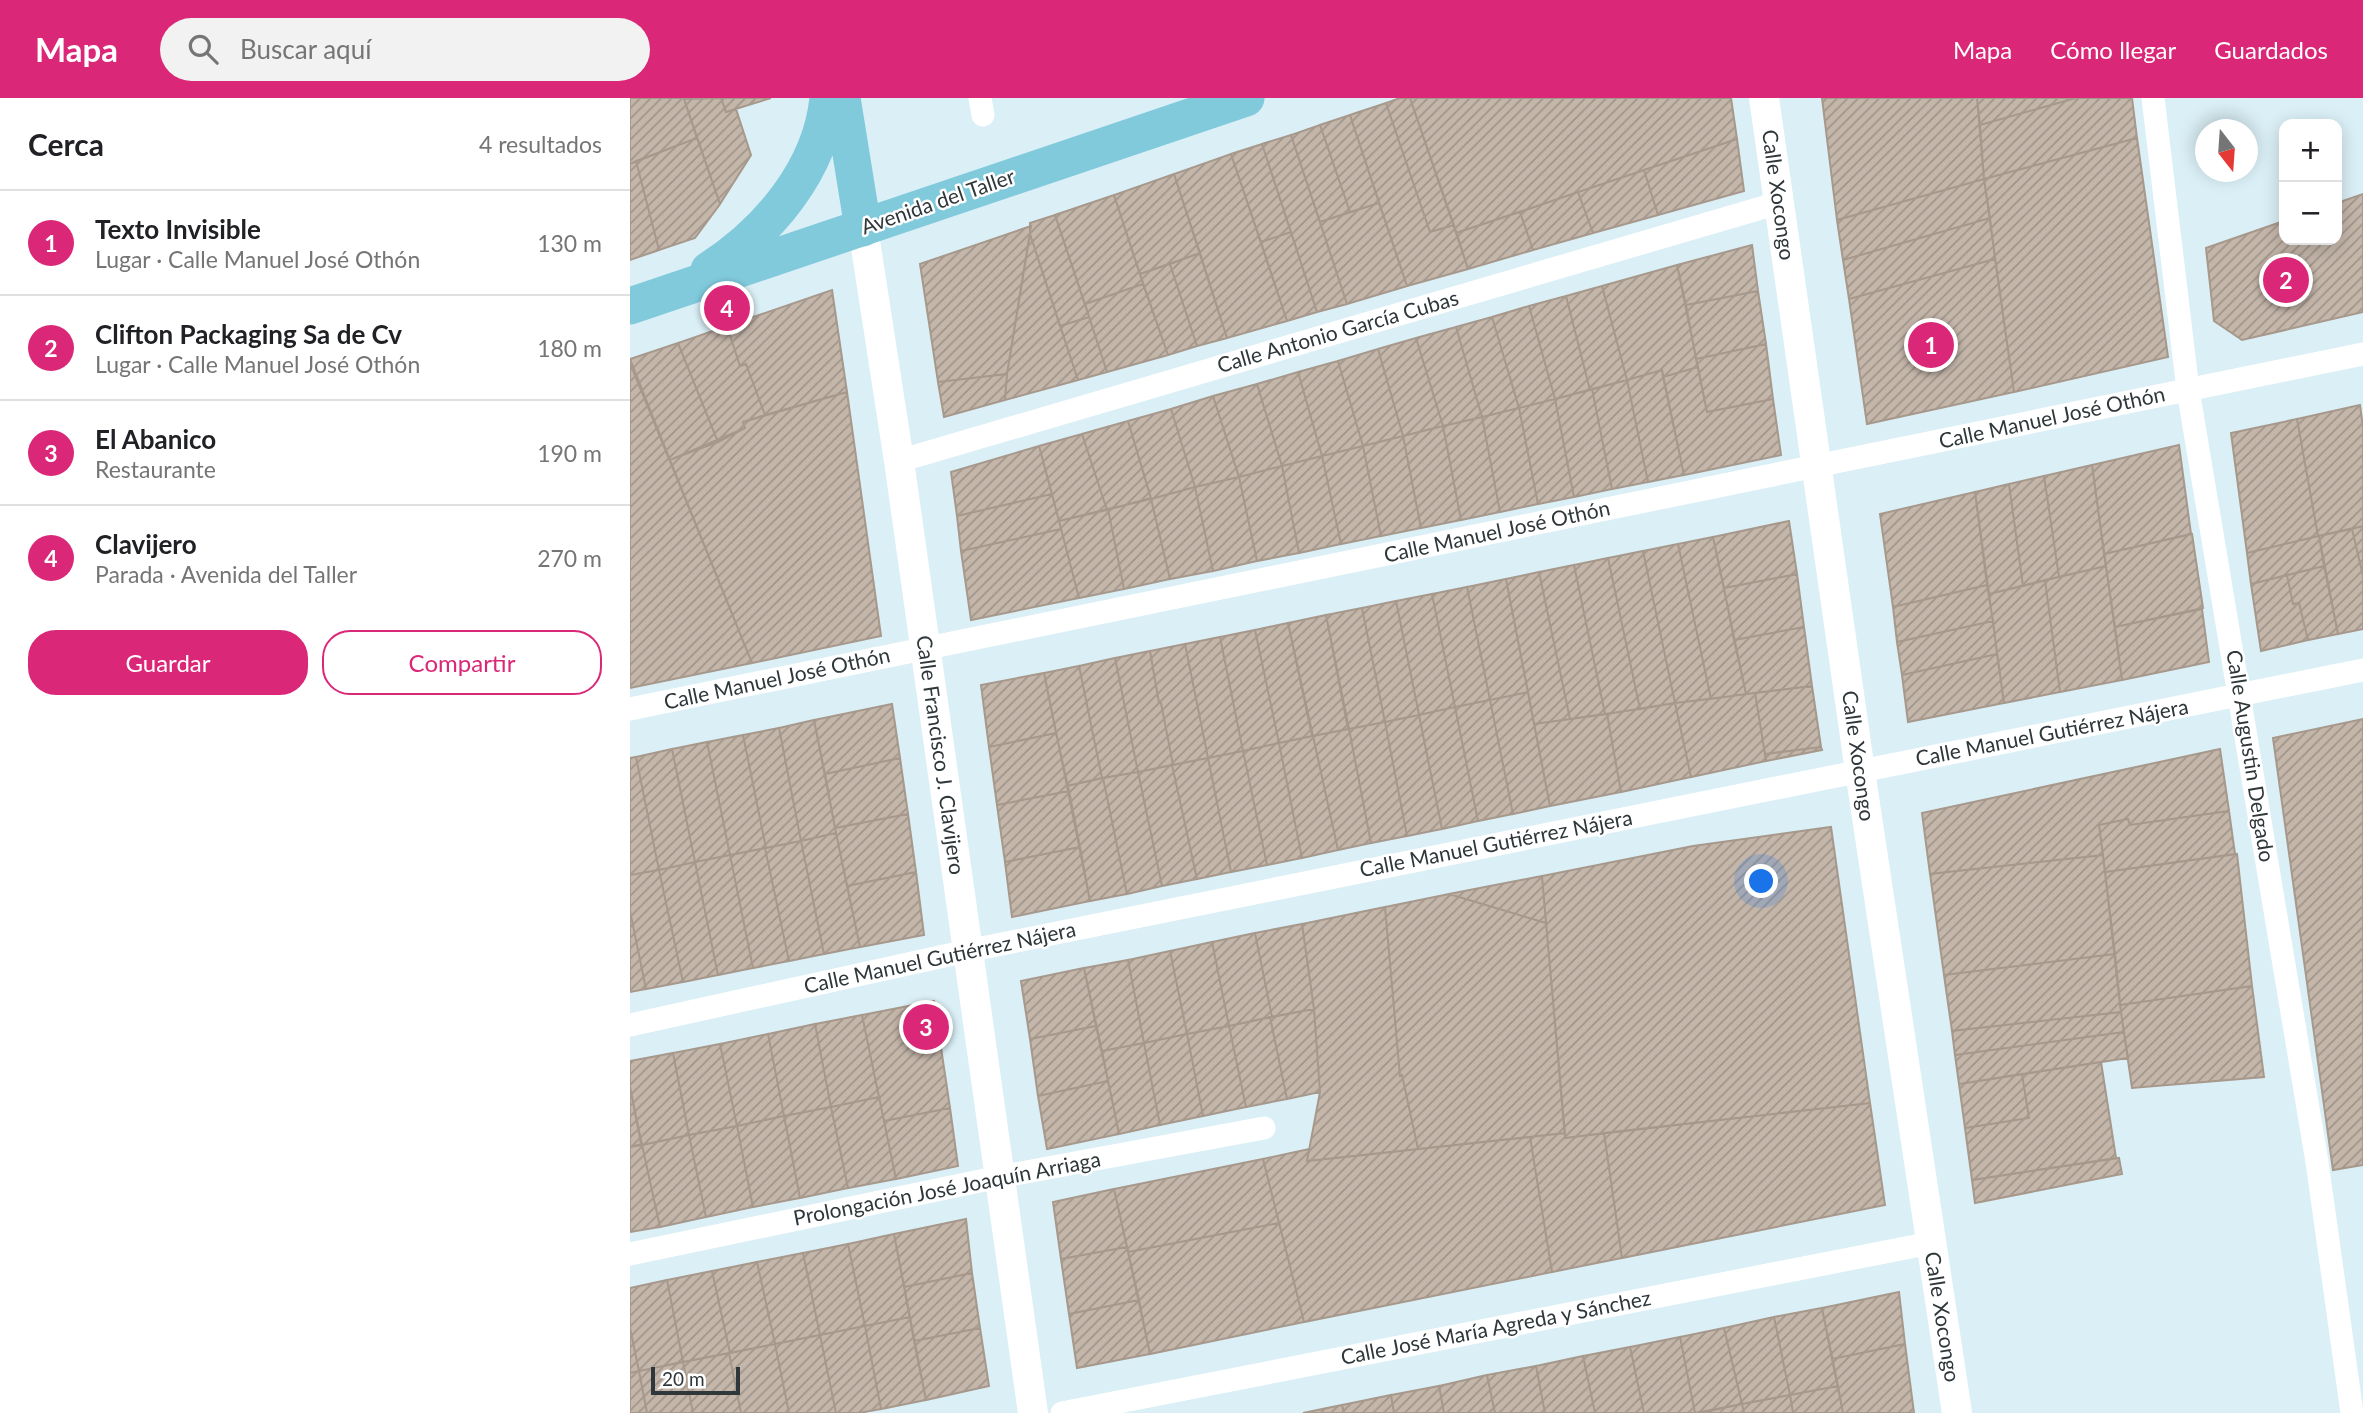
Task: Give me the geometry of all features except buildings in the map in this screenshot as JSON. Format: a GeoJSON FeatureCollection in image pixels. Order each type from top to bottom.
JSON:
{"type":"FeatureCollection","features":[{"type":"Feature","properties":{"kind":"main road"},"geometry":{"type":"LineString","coordinates":[[679,289],[729,257],[779,209],[814,153],[828,98]]}},
{"type":"Feature","properties":{"kind":"main road","name":"Calle Francisco J. Clavijero"},"geometry":{"type":"LineString","coordinates":[[842,98],[863,228]]}},
{"type":"Feature","properties":{"kind":"main road","name":"Avenida del Taller"},"geometry":{"type":"LineString","coordinates":[[630,306],[1246,98]]}},
{"type":"Feature","properties":{"kind":"street","name":"Calle Xocongo"},"geometry":{"type":"LineString","coordinates":[[1764,98],[1860,771],[1957,1413]]}},
{"type":"Feature","properties":{"kind":"street","name":"Calle Augustin Delgado"},"geometry":{"type":"LineString","coordinates":[[2153,98],[2189,390],[2317,1162],[2352,1413]]}},
{"type":"Feature","properties":{"kind":"street","name":"Calle Antonio García Cubas"},"geometry":{"type":"LineString","coordinates":[[899,461],[1778,203]]}},
{"type":"Feature","properties":{"kind":"street","name":"Calle Francisco J. Clavijero"},"geometry":{"type":"LineString","coordinates":[[863,228],[899,461],[1033,1413]]}},
{"type":"Feature","properties":{"kind":"street","name":"Calle Manuel José Othón"},"geometry":{"type":"LineString","coordinates":[[630,709],[2363,354]]}},
{"type":"Feature","properties":{"kind":"street","name":"Calle Manuel Gutiérrez Nájera"},"geometry":{"type":"LineString","coordinates":[[630,1025],[967,951],[2363,670]]}},
{"type":"Feature","properties":{"kind":"street","name":"Prolongación José Joaquín Arriaga"},"geometry":{"type":"LineString","coordinates":[[630,1254],[999,1177],[1264,1128]]}},
{"type":"Feature","properties":{"kind":"street","name":"Calle José María Agreda y Sánchez"},"geometry":{"type":"LineString","coordinates":[[1062,1413],[1931,1243]]}},
{"type":"Feature","properties":{"kind":"place","name":"Clifton Packaging Sa de Cv"},"geometry":{"type":"Point","coordinates":[2286,280]}},
{"type":"Feature","properties":{"kind":"place","name":"Clavijero"},"geometry":{"type":"Point","coordinates":[727,308]}},
{"type":"Feature","properties":{"kind":"place","name":"Texto Invisible"},"geometry":{"type":"Point","coordinates":[1931,345]}},
{"type":"Feature","properties":{"kind":"place","name":"El Abanico"},"geometry":{"type":"Point","coordinates":[926,1027]}}]}
